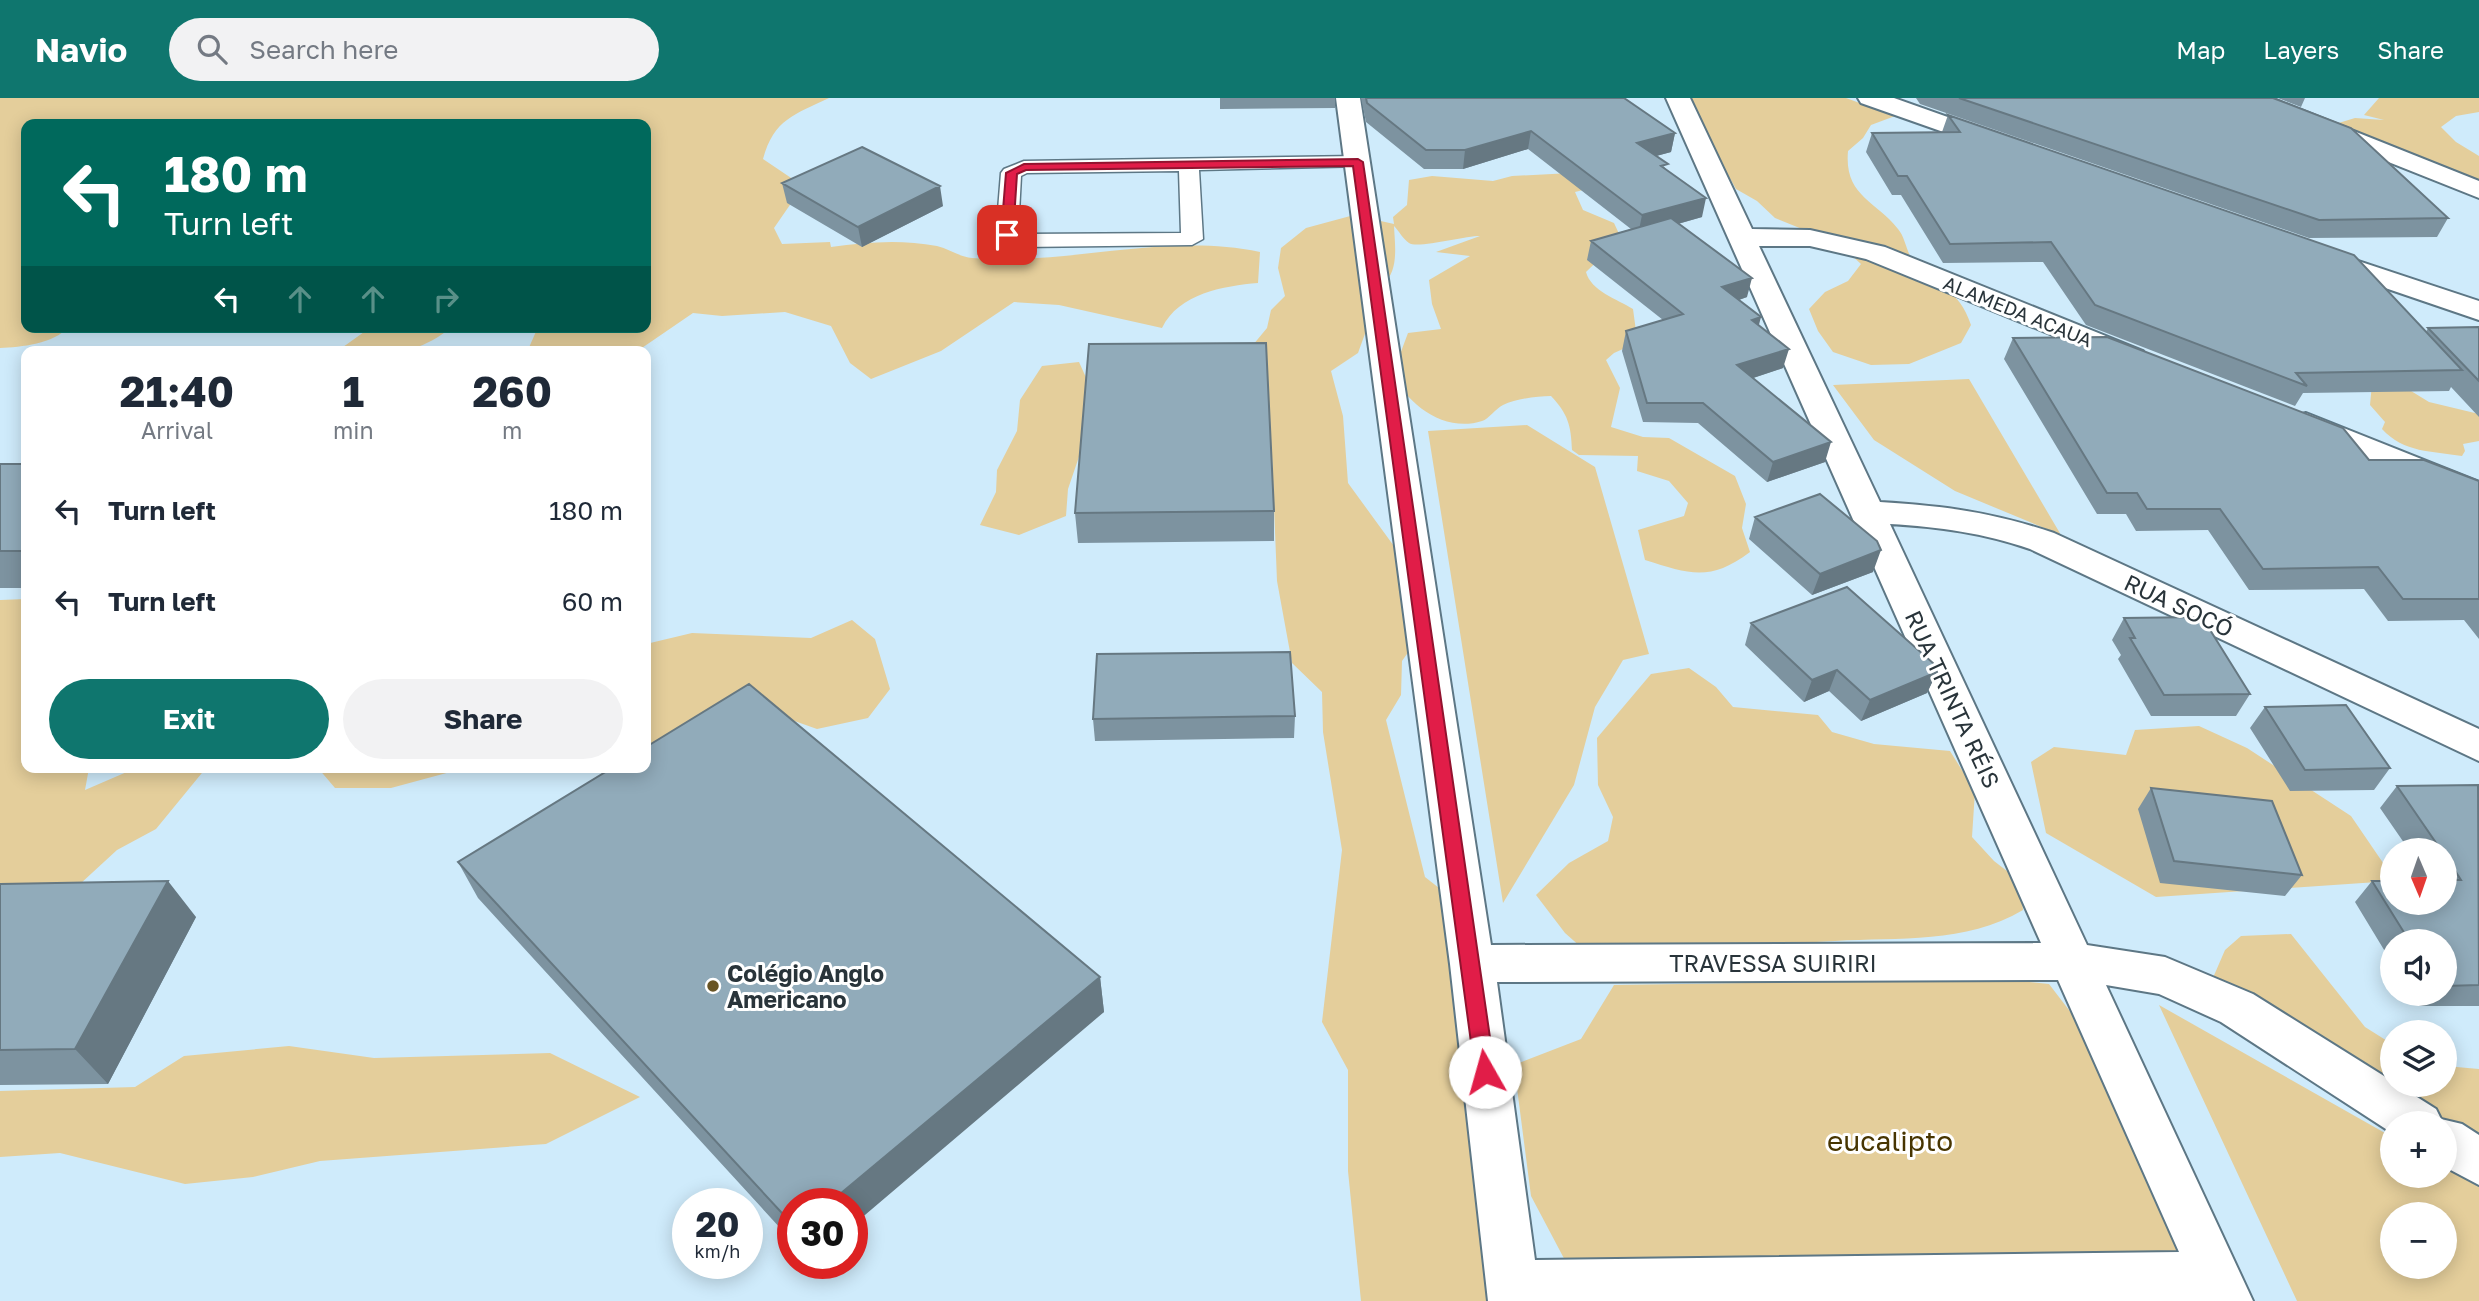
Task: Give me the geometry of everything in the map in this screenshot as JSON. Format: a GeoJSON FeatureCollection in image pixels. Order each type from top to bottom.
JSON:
{"type":"FeatureCollection","features":[{"type":"Feature","properties":{"kind":"street"},"geometry":{"type":"LineString","coordinates":[[1348,98],[1472,964],[1513,1293],[2221,1289]]}},
{"type":"Feature","properties":{"kind":"street","name":"RUA TRINTA RÉIS"},"geometry":{"type":"LineString","coordinates":[[1678,98],[1744,237],[1866,512],[2074,961],[2221,1289]]}},
{"type":"Feature","properties":{"kind":"street"},"geometry":{"type":"LineString","coordinates":[[1870,98],[2025,152]]}},
{"type":"Feature","properties":{"kind":"street"},"geometry":{"type":"LineString","coordinates":[[2249,98],[2479,190]]}},
{"type":"Feature","properties":{"kind":"street","name":"ALAMEDA ACAUA"},"geometry":{"type":"LineString","coordinates":[[1744,237],[1810,238],[1875,253],[2154,367]]}},
{"type":"Feature","properties":{"kind":"street"},"geometry":{"type":"LineString","coordinates":[[2298,248],[2479,311]]}},
{"type":"Feature","properties":{"kind":"street"},"geometry":{"type":"LineString","coordinates":[[2284,415],[2479,494]]}},
{"type":"Feature","properties":{"kind":"street","name":"RUA SOCÓ"},"geometry":{"type":"LineString","coordinates":[[1866,512],[1952,517],[1994,525],[2042,541],[2479,746]]}},
{"type":"Feature","properties":{"kind":"street","name":"TRAVESSA SUIRIRI"},"geometry":{"type":"LineString","coordinates":[[1472,964],[2074,961],[2165,976],[2237,1008],[2399,1111]]}},
{"type":"Feature","properties":{"kind":"street"},"geometry":{"type":"LineString","coordinates":[[2457,1148],[2479,1162]]}},
{"type":"Feature","properties":{"kind":"lane"},"geometry":{"type":"LineString","coordinates":[[1189,165],[1192,239],[1021,241],[1007,235],[1011,173],[1015,169],[1189,165],[1358,162]]}},
{"type":"Feature","properties":{"kind":"green space"},"geometry":{"type":"Polygon","coordinates":[[[0,98],[829,98],[796,114],[779,127],[763,159],[803,186],[774,228],[782,244],[830,242],[831,247],[897,242],[937,246],[968,257],[1008,259],[1188,246],[1260,252],[1258,283],[1217,289],[1191,299],[1170,316],[1162,328],[1059,305],[1014,302],[941,351],[871,379],[850,363],[831,326],[785,312],[722,316],[693,313],[645,346],[530,346],[535,333],[651,333],[651,119],[21,119],[21,333],[62,333],[46,341],[0,348],[0,98]]]}},
{"type":"Feature","properties":{"kind":"green space"},"geometry":{"type":"Polygon","coordinates":[[[1685,98],[1846,98],[1895,116],[1871,125],[1863,138],[1848,151],[1851,178],[1863,196],[1898,229],[1917,267],[1960,303],[1971,325],[1961,343],[1909,364],[1871,365],[1833,352],[1818,331],[1809,309],[1825,292],[1848,281],[1861,264],[1839,244],[1775,218],[1757,201],[1736,189],[1685,98]]]}},
{"type":"Feature","properties":{"kind":"green space"},"geometry":{"type":"Polygon","coordinates":[[[2379,98],[2479,98],[2479,112],[2456,116],[2441,127],[2456,142],[2479,156],[2479,186],[2332,125],[2355,118],[2384,120],[2364,115],[2379,98]]]}},
{"type":"Feature","properties":{"kind":"green space"},"geometry":{"type":"Polygon","coordinates":[[[1571,173],[1587,189],[1575,192],[1583,210],[1614,223],[1621,238],[1586,272],[1589,279],[1605,294],[1633,309],[1636,331],[1632,345],[1606,360],[1620,388],[1611,427],[1643,437],[1669,438],[1735,476],[1746,504],[1742,528],[1750,552],[1723,568],[1699,572],[1687,572],[1645,560],[1638,530],[1684,516],[1688,503],[1669,481],[1637,471],[1638,456],[1579,455],[1572,450],[1568,420],[1551,396],[1508,403],[1485,420],[1468,424],[1441,420],[1408,396],[1393,373],[1408,333],[1441,329],[1432,304],[1429,280],[1470,256],[1436,252],[1480,236],[1414,244],[1409,243],[1394,226],[1394,265],[1383,284],[1358,353],[1331,371],[1343,416],[1348,483],[1407,564],[1419,637],[1402,661],[1401,695],[1386,720],[1425,877],[1453,899],[1495,1301],[1361,1301],[1348,1171],[1348,1070],[1322,1022],[1342,850],[1323,732],[1322,692],[1292,663],[1277,581],[1272,456],[1243,357],[1267,328],[1271,310],[1285,296],[1278,268],[1281,248],[1306,228],[1354,215],[1394,224],[1393,217],[1407,205],[1409,180],[1432,176],[1493,181],[1512,176],[1571,173]]]}},
{"type":"Feature","properties":{"kind":"green space"},"geometry":{"type":"Polygon","coordinates":[[[363,333],[444,333],[420,346],[344,346],[363,333]]]}},
{"type":"Feature","properties":{"kind":"green space"},"geometry":{"type":"Polygon","coordinates":[[[1079,362],[1093,393],[1084,442],[1068,489],[1066,516],[1019,535],[980,525],[996,492],[997,470],[1017,431],[1020,400],[1042,366],[1079,362]]]}},
{"type":"Feature","properties":{"kind":"green space"},"geometry":{"type":"Polygon","coordinates":[[[1969,379],[2061,535],[1955,491],[1874,440],[1833,385],[1969,379]]]}},
{"type":"Feature","properties":{"kind":"green space"},"geometry":{"type":"Polygon","coordinates":[[[2398,383],[2429,402],[2479,414],[2479,441],[2463,444],[2465,451],[2462,456],[2419,450],[2391,437],[2382,429],[2385,422],[2370,405],[2372,384],[2398,383]]]}},
{"type":"Feature","properties":{"kind":"green space"},"geometry":{"type":"Polygon","coordinates":[[[1527,425],[1595,467],[1649,654],[1623,660],[1595,707],[1574,785],[1503,903],[1428,431],[1527,425]]]}},
{"type":"Feature","properties":{"kind":"green space"},"geometry":{"type":"Polygon","coordinates":[[[21,599],[21,773],[88,773],[85,790],[124,773],[202,773],[156,829],[117,850],[55,907],[0,917],[0,600],[21,599]]]}},
{"type":"Feature","properties":{"kind":"green space"},"geometry":{"type":"Polygon","coordinates":[[[852,620],[875,639],[890,689],[868,718],[817,729],[786,718],[651,753],[651,643],[692,633],[811,638],[852,620]]]}},
{"type":"Feature","properties":{"kind":"green space"},"geometry":{"type":"Polygon","coordinates":[[[1689,668],[1716,687],[1733,707],[1818,715],[1832,732],[1874,744],[1950,751],[1975,791],[1972,837],[1994,861],[2020,881],[2023,910],[1978,929],[1931,937],[1582,948],[1565,933],[1536,895],[1569,863],[1608,841],[1613,817],[1598,785],[1597,738],[1651,674],[1689,668]]]}},
{"type":"Feature","properties":{"kind":"green space"},"geometry":{"type":"Polygon","coordinates":[[[2199,726],[2247,748],[2351,816],[2380,858],[2380,882],[2156,897],[2046,833],[2031,762],[2054,747],[2126,755],[2135,730],[2199,726]]]}},
{"type":"Feature","properties":{"kind":"green space"},"geometry":{"type":"Polygon","coordinates":[[[322,773],[446,773],[391,788],[335,788],[322,773]]]}},
{"type":"Feature","properties":{"kind":"green space"},"geometry":{"type":"Polygon","coordinates":[[[2291,934],[2365,1027],[2380,1036],[2380,1086],[2209,987],[2225,950],[2241,936],[2291,934]]]}},
{"type":"Feature","properties":{"kind":"green space","name":"eucalipto"},"geometry":{"type":"Polygon","coordinates":[[[2002,979],[2049,984],[2082,1027],[2182,1253],[1568,1266],[1531,1196],[1514,1065],[1581,1039],[1614,985],[2002,979]]]}},
{"type":"Feature","properties":{"kind":"green space"},"geometry":{"type":"Polygon","coordinates":[[[2159,1005],[2380,1130],[2380,1188],[2457,1188],[2457,1174],[2479,1187],[2479,1301],[2297,1301],[2159,1005]]]}},
{"type":"Feature","properties":{"kind":"green space"},"geometry":{"type":"Polygon","coordinates":[[[289,1046],[374,1058],[550,1053],[640,1097],[546,1144],[320,1161],[253,1177],[185,1184],[60,1153],[0,1157],[0,1091],[135,1087],[184,1056],[289,1046]]]}},
{"type":"Feature","properties":{"kind":"green space"},"geometry":{"type":"Polygon","coordinates":[[[2457,1067],[2479,1069],[2479,1159],[2457,1145],[2457,1111],[2423,1111],[2398,1097],[2457,1097],[2457,1067]]]}},
{"type":"Feature","properties":{"kind":"building"},"geometry":{"type":"Polygon","coordinates":[[[1366,98],[1624,98],[1675,133],[1637,143],[1668,164],[1661,166],[1706,198],[1642,215],[1531,131],[1465,150],[1426,150],[1367,103],[1366,98]]]}},
{"type":"Feature","properties":{"kind":"building"},"geometry":{"type":"Polygon","coordinates":[[[1959,98],[2273,98],[2351,128],[2448,218],[2319,220],[1959,98]]]}},
{"type":"Feature","properties":{"kind":"building"},"geometry":{"type":"Polygon","coordinates":[[[1948,115],[2354,255],[2462,370],[2296,373],[2307,386],[2095,305],[2051,242],[1950,244],[1907,176],[1898,176],[1872,133],[1960,132],[1948,115]]]}},
{"type":"Feature","properties":{"kind":"building"},"geometry":{"type":"Polygon","coordinates":[[[862,147],[940,186],[858,227],[782,183],[862,147]]]}},
{"type":"Feature","properties":{"kind":"building"},"geometry":{"type":"Polygon","coordinates":[[[1671,218],[1752,278],[1722,287],[1761,317],[1752,320],[1789,349],[1737,365],[1831,442],[1773,462],[1703,403],[1647,403],[1626,331],[1683,314],[1591,241],[1671,218]]]}},
{"type":"Feature","properties":{"kind":"building"},"geometry":{"type":"Polygon","coordinates":[[[2479,327],[2479,381],[2428,328],[2479,327]]]}},
{"type":"Feature","properties":{"kind":"building"},"geometry":{"type":"Polygon","coordinates":[[[2107,337],[2343,428],[2369,460],[2424,460],[2479,481],[2479,599],[2403,599],[2378,567],[2263,569],[2220,509],[2147,509],[2137,493],[2107,493],[2013,338],[2107,337]]]}},
{"type":"Feature","properties":{"kind":"building"},"geometry":{"type":"Polygon","coordinates":[[[1266,343],[1274,511],[1075,513],[1089,344],[1266,343]]]}},
{"type":"Feature","properties":{"kind":"building"},"geometry":{"type":"Polygon","coordinates":[[[0,464],[21,464],[21,551],[0,551],[0,464]]]}},
{"type":"Feature","properties":{"kind":"building"},"geometry":{"type":"Polygon","coordinates":[[[1820,494],[1877,541],[1881,550],[1820,574],[1755,517],[1820,494]]]}},
{"type":"Feature","properties":{"kind":"building"},"geometry":{"type":"Polygon","coordinates":[[[1847,587],[1933,663],[1937,672],[1870,700],[1837,670],[1812,680],[1751,623],[1847,587]]]}},
{"type":"Feature","properties":{"kind":"building"},"geometry":{"type":"Polygon","coordinates":[[[2202,617],[2250,694],[2164,695],[2130,638],[2135,638],[2124,618],[2202,617]]]}},
{"type":"Feature","properties":{"kind":"building"},"geometry":{"type":"Polygon","coordinates":[[[1290,652],[1295,716],[1093,719],[1097,654],[1290,652]]]}},
{"type":"Feature","properties":{"kind":"building"},"geometry":{"type":"Polygon","coordinates":[[[749,684],[1100,977],[847,1188],[777,1188],[777,1208],[763,1192],[763,1188],[759,1188],[458,862],[604,773],[651,773],[651,744],[749,684]]]}},
{"type":"Feature","properties":{"kind":"building"},"geometry":{"type":"Polygon","coordinates":[[[2346,705],[2390,768],[2305,770],[2265,707],[2346,705]]]}},
{"type":"Feature","properties":{"kind":"building"},"geometry":{"type":"Polygon","coordinates":[[[2478,785],[2479,985],[2457,986],[2457,929],[2402,929],[2393,915],[2457,915],[2457,880],[2461,880],[2457,874],[2457,838],[2433,838],[2397,786],[2478,785]]]}},
{"type":"Feature","properties":{"kind":"building"},"geometry":{"type":"Polygon","coordinates":[[[2151,788],[2272,801],[2302,875],[2174,861],[2151,788]]]}},
{"type":"Feature","properties":{"kind":"building"},"geometry":{"type":"Polygon","coordinates":[[[168,881],[75,1049],[0,1050],[0,884],[168,881]]]}},
{"type":"Feature","properties":{"kind":"building"},"geometry":{"type":"Polygon","coordinates":[[[2372,881],[2380,881],[2380,894],[2372,881]]]}},
{"type":"Feature","properties":{"kind":"place","name":"Colégio Anglo Americano"},"geometry":{"type":"Point","coordinates":[713,986]}},
{"type":"Feature","properties":{"kind":"route"},"geometry":{"type":"LineString","coordinates":[[1007,235],[1011,173],[1024,167],[1358,162],[1485,1072]]}}]}
